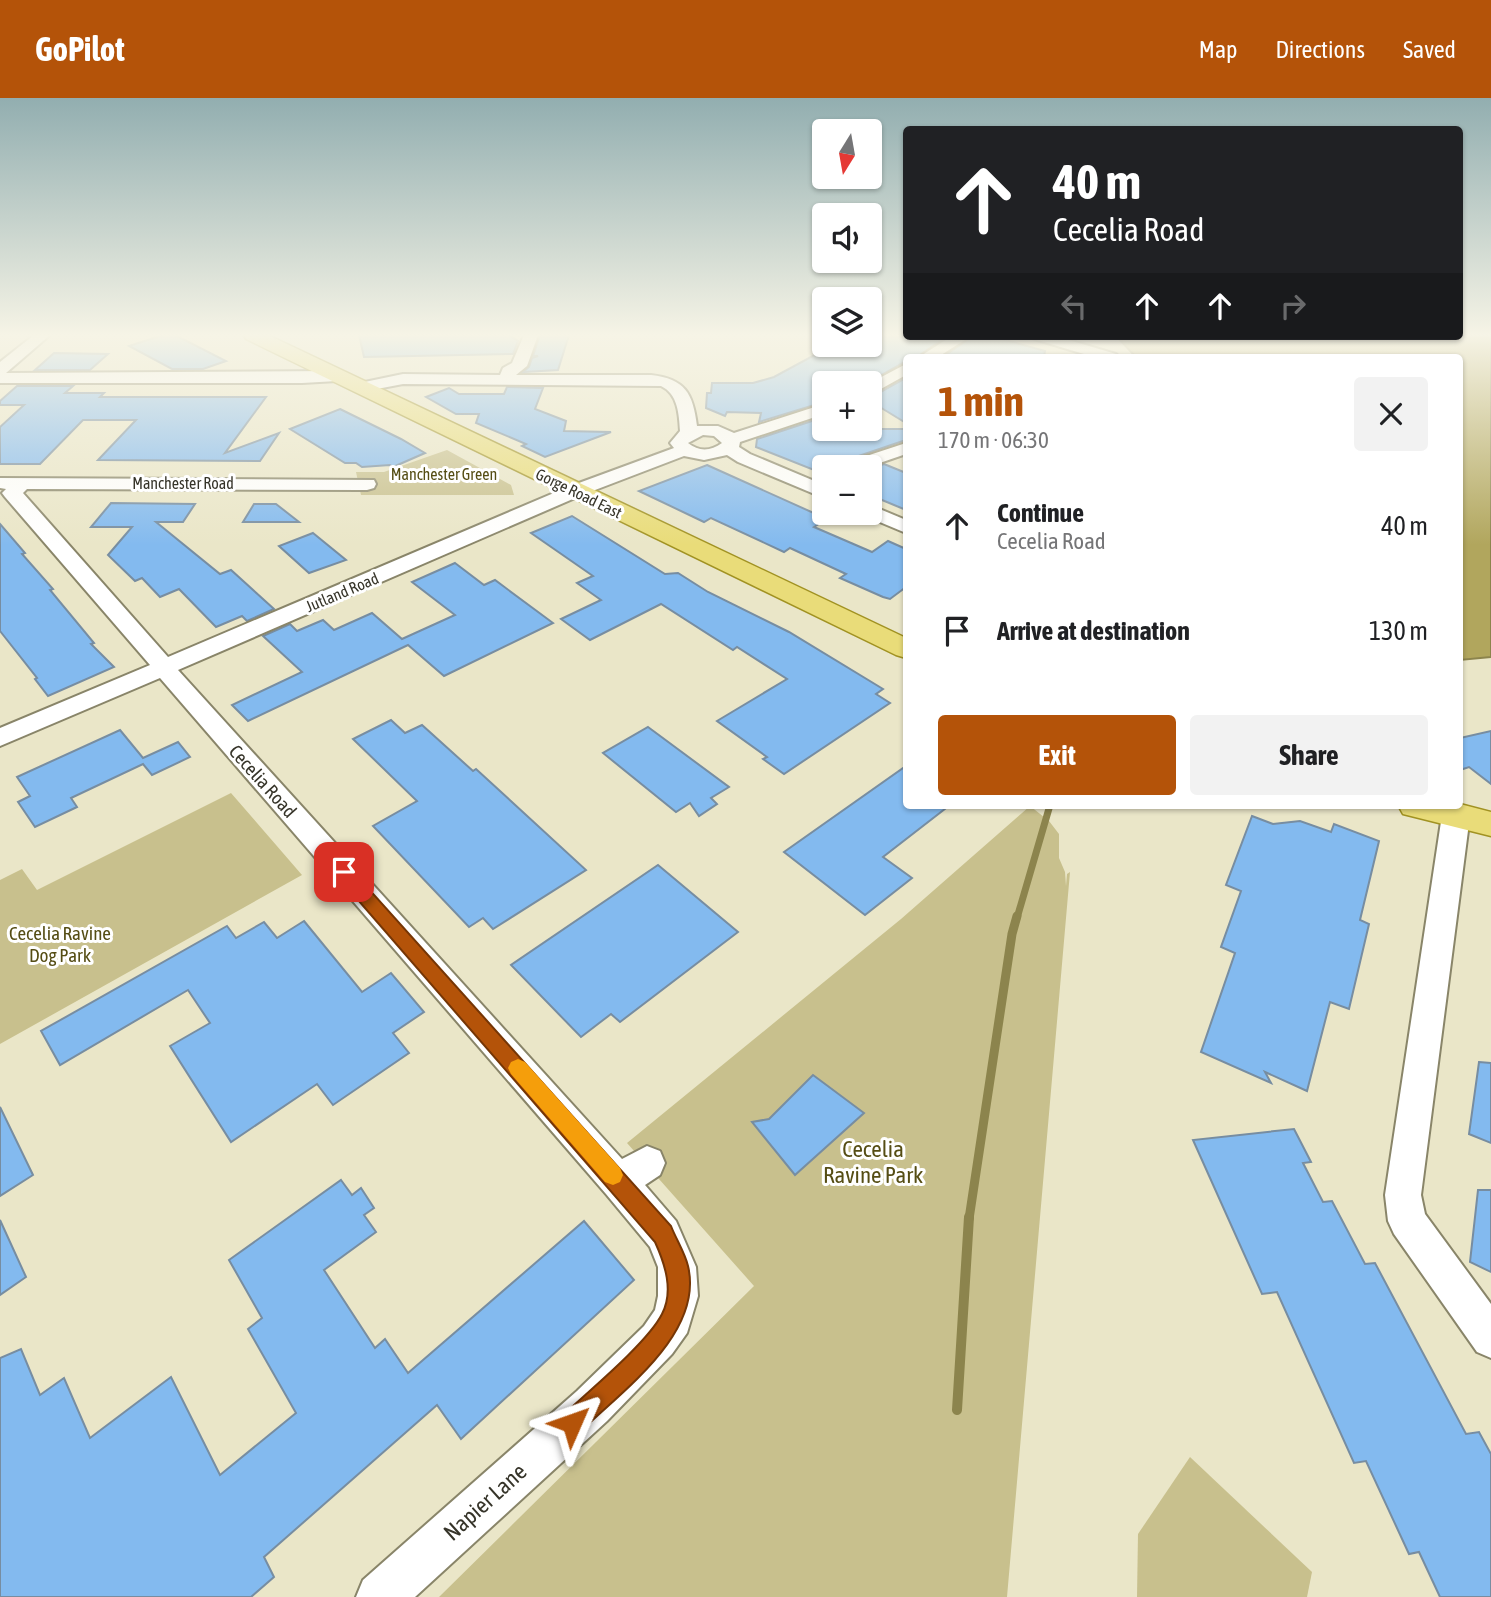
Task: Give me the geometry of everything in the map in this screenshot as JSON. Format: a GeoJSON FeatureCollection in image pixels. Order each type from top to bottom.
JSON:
{"type":"FeatureCollection","features":[{"type":"Feature","properties":{"kind":"main road","name":"Gorge Road East"},"geometry":{"type":"LineString","coordinates":[[398,405],[903,648]]}},
{"type":"Feature","properties":{"kind":"main road"},"geometry":{"type":"LineString","coordinates":[[1430,809],[1491,824]]}},
{"type":"Feature","properties":{"kind":"street"},"geometry":{"type":"LineString","coordinates":[[682,405],[691,434],[708,455],[732,445],[751,431],[812,413]]}},
{"type":"Feature","properties":{"kind":"street"},"geometry":{"type":"LineString","coordinates":[[691,434],[732,445],[812,486]]}},
{"type":"Feature","properties":{"kind":"street","name":"Jutland Road"},"geometry":{"type":"LineString","coordinates":[[0,738],[575,491],[691,434]]}},
{"type":"Feature","properties":{"kind":"street"},"geometry":{"type":"LineString","coordinates":[[882,456],[903,449]]}},
{"type":"Feature","properties":{"kind":"street"},"geometry":{"type":"LineString","coordinates":[[805,483],[812,481]]}},
{"type":"Feature","properties":{"kind":"street","name":"Manchester Road"},"geometry":{"type":"LineString","coordinates":[[11,484],[367,484]]}},
{"type":"Feature","properties":{"kind":"street","name":"Cecelia Road"},"geometry":{"type":"LineString","coordinates":[[11,484],[12,493],[175,683],[633,1173],[663,1234]]}},
{"type":"Feature","properties":{"kind":"street"},"geometry":{"type":"LineString","coordinates":[[882,516],[903,526]]}},
{"type":"Feature","properties":{"kind":"street"},"geometry":{"type":"LineString","coordinates":[[1456,816],[1403,1195],[1408,1221],[1491,1338]]}},
{"type":"Feature","properties":{"kind":"street","name":"Napier Lane"},"geometry":{"type":"LineString","coordinates":[[380,1597],[592,1406],[658,1340],[673,1319],[678,1296],[677,1267],[663,1234]]}},
{"type":"Feature","properties":{"kind":"green space","name":"Manchester Green"},"geometry":{"type":"Polygon","coordinates":[[[447,450],[511,485],[514,495],[361,495],[356,472],[384,472],[447,450]]]}},
{"type":"Feature","properties":{"kind":"green space","name":"Cecelia Ravine Dog Park"},"geometry":{"type":"Polygon","coordinates":[[[231,793],[302,875],[0,1044],[0,880],[22,869],[37,890],[231,793]]]}},
{"type":"Feature","properties":{"kind":"green space","name":"Cecelia Ravine Park"},"geometry":{"type":"Polygon","coordinates":[[[1027,809],[1034,809],[1049,821],[1059,834],[1059,858],[1065,872],[1066,886],[1067,874],[1070,872],[1007,1597],[439,1597],[754,1286],[627,1143],[901,919],[1027,809]]]}},
{"type":"Feature","properties":{"kind":"green space"},"geometry":{"type":"Polygon","coordinates":[[[1190,1457],[1312,1572],[1307,1597],[1137,1597],[1138,1534],[1190,1457]]]}},
{"type":"Feature","properties":{"kind":"shaded area"},"geometry":{"type":"Polygon","coordinates":[[[1463,405],[1491,405],[1491,657],[1463,660],[1463,405]]]}},
{"type":"Feature","properties":{"kind":"building"},"geometry":{"type":"Polygon","coordinates":[[[0,405],[260,405],[225,453],[279,433],[260,461],[98,460],[136,420],[83,420],[40,464],[0,464],[0,427],[24,405],[0,405]]]}},
{"type":"Feature","properties":{"kind":"building"},"geometry":{"type":"Polygon","coordinates":[[[440,405],[537,405],[535,409],[566,421],[564,431],[611,432],[545,457],[522,446],[526,444],[476,423],[479,414],[456,414],[440,405]]]}},
{"type":"Feature","properties":{"kind":"building"},"geometry":{"type":"Polygon","coordinates":[[[706,405],[812,405],[759,422],[761,413],[727,412],[725,416],[706,408],[706,405]]]}},
{"type":"Feature","properties":{"kind":"building"},"geometry":{"type":"Polygon","coordinates":[[[882,405],[903,405],[903,421],[882,408],[882,405]]]}},
{"type":"Feature","properties":{"kind":"building"},"geometry":{"type":"Polygon","coordinates":[[[340,409],[425,453],[393,467],[362,467],[356,463],[345,463],[290,429],[340,409]]]}},
{"type":"Feature","properties":{"kind":"building"},"geometry":{"type":"Polygon","coordinates":[[[812,421],[812,441],[882,441],[882,429],[903,429],[903,441],[862,455],[812,455],[812,469],[756,447],[757,439],[812,421]]]}},
{"type":"Feature","properties":{"kind":"building"},"geometry":{"type":"Polygon","coordinates":[[[707,465],[812,512],[812,525],[817,525],[814,527],[872,552],[888,541],[903,548],[903,589],[890,599],[883,597],[840,578],[846,574],[790,548],[784,552],[711,518],[704,522],[639,491],[707,465]]]}},
{"type":"Feature","properties":{"kind":"building"},"geometry":{"type":"Polygon","coordinates":[[[882,465],[903,472],[903,509],[882,500],[882,465]]]}},
{"type":"Feature","properties":{"kind":"building"},"geometry":{"type":"Polygon","coordinates":[[[111,503],[195,504],[183,522],[156,522],[220,574],[231,570],[274,609],[247,621],[242,616],[216,627],[179,589],[160,597],[142,578],[135,581],[108,555],[132,527],[91,527],[111,503]]]}},
{"type":"Feature","properties":{"kind":"building"},"geometry":{"type":"Polygon","coordinates":[[[254,504],[276,504],[299,522],[243,522],[254,504]]]}},
{"type":"Feature","properties":{"kind":"building"},"geometry":{"type":"Polygon","coordinates":[[[572,516],[665,574],[678,573],[708,592],[789,632],[883,689],[876,694],[890,703],[784,774],[763,759],[767,757],[717,721],[787,679],[737,647],[733,650],[661,604],[590,640],[561,619],[601,600],[577,583],[593,576],[531,533],[572,516]]]}},
{"type":"Feature","properties":{"kind":"building"},"geometry":{"type":"Polygon","coordinates":[[[0,524],[94,643],[91,644],[114,667],[48,696],[0,631],[0,524]]]}},
{"type":"Feature","properties":{"kind":"building"},"geometry":{"type":"Polygon","coordinates":[[[313,533],[346,560],[309,573],[279,546],[313,533]]]}},
{"type":"Feature","properties":{"kind":"building"},"geometry":{"type":"Polygon","coordinates":[[[455,563],[484,585],[495,580],[553,623],[444,676],[408,645],[248,721],[232,705],[302,672],[263,636],[290,624],[297,631],[323,620],[334,630],[372,613],[402,639],[455,615],[412,582],[455,563]]]}},
{"type":"Feature","properties":{"kind":"building"},"geometry":{"type":"Polygon","coordinates":[[[391,720],[405,733],[422,725],[473,771],[476,769],[586,870],[493,929],[483,918],[469,927],[373,826],[417,801],[353,739],[391,720]]]}},
{"type":"Feature","properties":{"kind":"building"},"geometry":{"type":"Polygon","coordinates":[[[648,727],[729,787],[711,798],[717,804],[699,816],[690,803],[676,812],[603,753],[648,727]]]}},
{"type":"Feature","properties":{"kind":"building"},"geometry":{"type":"Polygon","coordinates":[[[120,730],[143,758],[178,742],[190,757],[152,775],[143,764],[71,798],[77,807],[35,827],[18,802],[30,796],[17,777],[120,730]]]}},
{"type":"Feature","properties":{"kind":"building"},"geometry":{"type":"Polygon","coordinates":[[[1491,731],[1491,784],[1469,767],[1463,769],[1463,737],[1491,731]]]}},
{"type":"Feature","properties":{"kind":"building"},"geometry":{"type":"Polygon","coordinates":[[[903,768],[903,809],[945,809],[883,857],[912,878],[865,915],[784,852],[903,768]]]}},
{"type":"Feature","properties":{"kind":"building"},"geometry":{"type":"Polygon","coordinates":[[[1252,816],[1273,824],[1300,821],[1331,832],[1334,824],[1379,841],[1360,920],[1369,924],[1349,1009],[1330,1002],[1307,1091],[1265,1072],[1271,1083],[1201,1052],[1235,953],[1221,947],[1241,891],[1226,885],[1252,816]]]}},
{"type":"Feature","properties":{"kind":"building"},"geometry":{"type":"Polygon","coordinates":[[[658,865],[738,932],[620,1022],[611,1014],[581,1037],[511,965],[658,865]]]}},
{"type":"Feature","properties":{"kind":"building"},"geometry":{"type":"Polygon","coordinates":[[[304,921],[362,992],[391,973],[424,1012],[393,1033],[409,1053],[333,1105],[317,1084],[231,1142],[170,1046],[210,1023],[188,990],[60,1065],[41,1031],[227,926],[236,938],[264,922],[277,938],[304,921]]]}},
{"type":"Feature","properties":{"kind":"building"},"geometry":{"type":"Polygon","coordinates":[[[1479,1062],[1491,1063],[1491,1143],[1469,1134],[1479,1062]]]}},
{"type":"Feature","properties":{"kind":"building"},"geometry":{"type":"Polygon","coordinates":[[[813,1075],[864,1113],[795,1175],[752,1122],[769,1119],[813,1075]]]}},
{"type":"Feature","properties":{"kind":"building"},"geometry":{"type":"Polygon","coordinates":[[[0,1107],[33,1175],[0,1196],[0,1107]]]}},
{"type":"Feature","properties":{"kind":"building"},"geometry":{"type":"Polygon","coordinates":[[[1294,1129],[1311,1162],[1303,1163],[1323,1202],[1332,1201],[1365,1264],[1375,1263],[1466,1434],[1479,1432],[1491,1454],[1491,1597],[1440,1597],[1419,1552],[1409,1554],[1366,1461],[1354,1463],[1277,1292],[1262,1294],[1193,1140],[1294,1129]]]}},
{"type":"Feature","properties":{"kind":"building"},"geometry":{"type":"Polygon","coordinates":[[[341,1180],[352,1195],[361,1188],[374,1208],[364,1215],[376,1232],[324,1270],[375,1348],[385,1339],[408,1373],[584,1221],[634,1280],[461,1439],[437,1405],[264,1557],[274,1577],[251,1597],[0,1597],[0,1358],[21,1349],[40,1395],[64,1378],[90,1438],[171,1377],[220,1475],[296,1413],[248,1329],[262,1318],[229,1260],[341,1180]]]}},
{"type":"Feature","properties":{"kind":"building"},"geometry":{"type":"Polygon","coordinates":[[[1478,1190],[1491,1190],[1491,1272],[1470,1262],[1478,1190]]]}},
{"type":"Feature","properties":{"kind":"building"},"geometry":{"type":"Polygon","coordinates":[[[0,1220],[26,1277],[0,1295],[0,1220]]]}},
{"type":"Feature","properties":{"kind":"waterway"},"geometry":{"type":"LineString","coordinates":[[1017,918],[1049,809]]}},
{"type":"Feature","properties":{"kind":"waterway"},"geometry":{"type":"LineString","coordinates":[[969,1219],[1012,934],[1017,916]]}},
{"type":"Feature","properties":{"kind":"waterway"},"geometry":{"type":"LineString","coordinates":[[957,1410],[969,1217]]}},
{"type":"Feature","properties":{"kind":"slow traffic"},"geometry":{"type":"LineString","coordinates":[[518,1068],[613,1175]]}},
{"type":"Feature","properties":{"kind":"route"},"geometry":{"type":"LineString","coordinates":[[344,872],[663,1234],[677,1267],[678,1296],[673,1319],[658,1340],[572,1423]]}}]}
